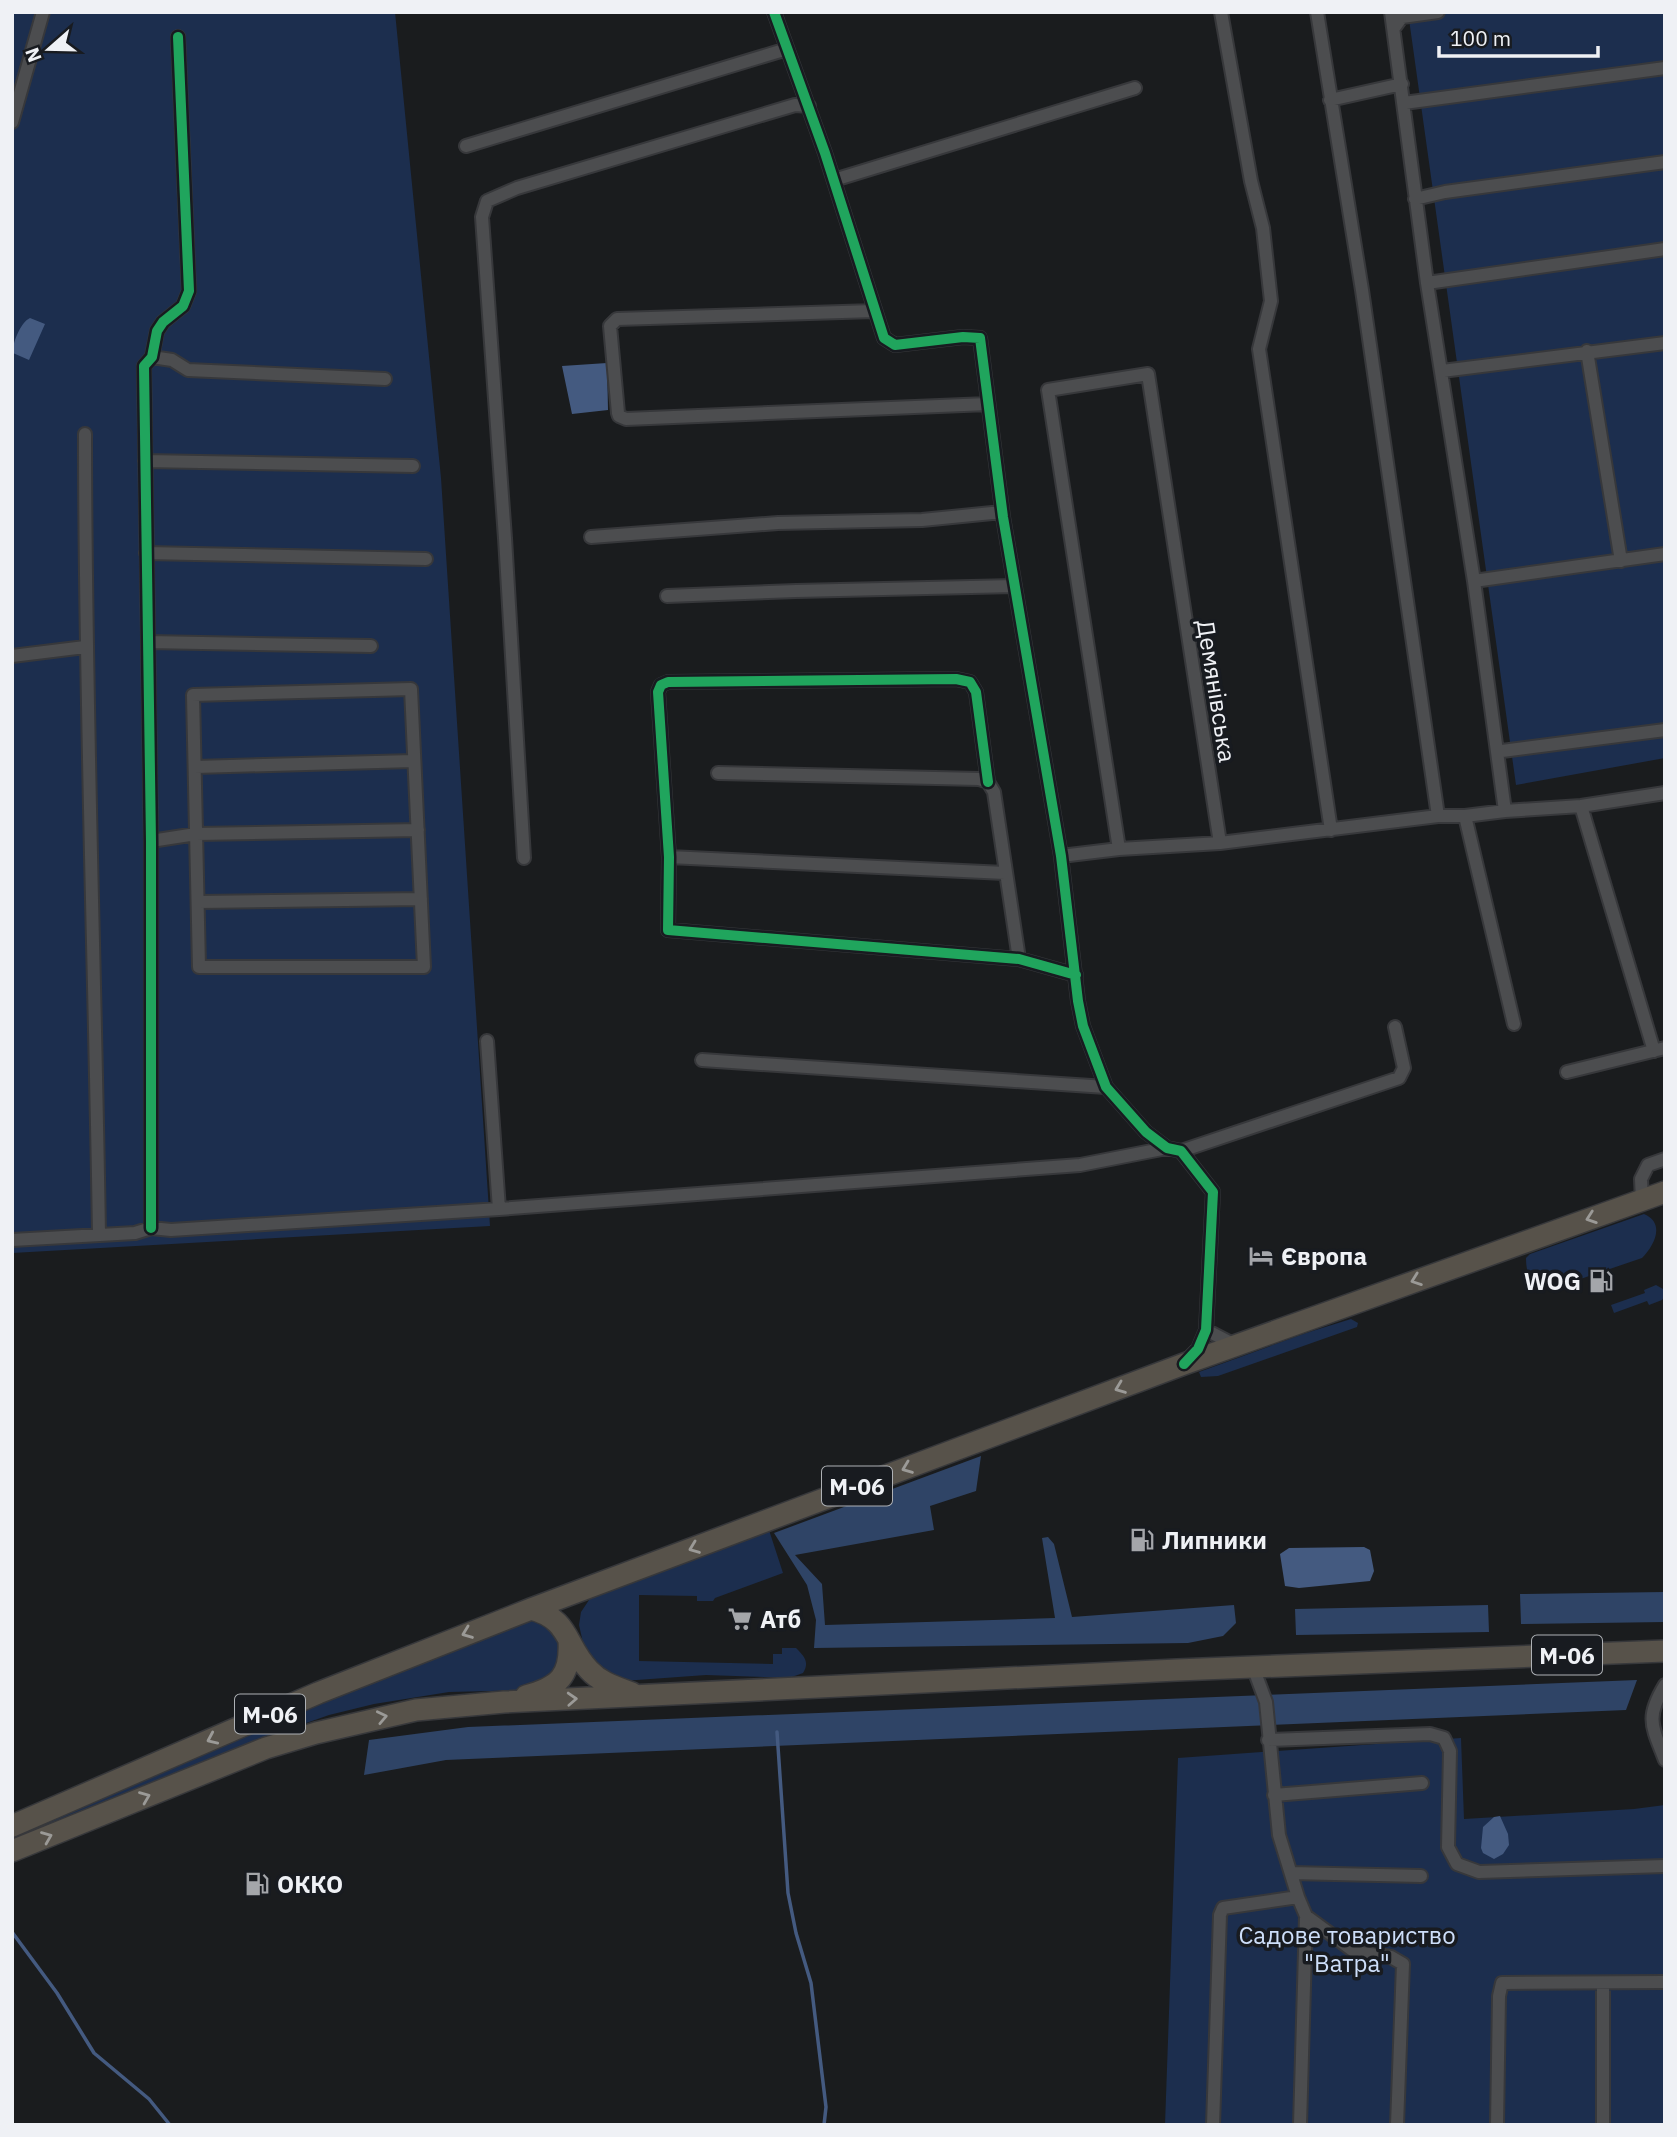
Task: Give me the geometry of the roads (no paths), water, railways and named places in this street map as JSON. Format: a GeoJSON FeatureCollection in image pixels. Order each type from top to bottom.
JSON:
{"type":"FeatureCollection","features":[{"type":"Feature","properties":{"kind":"highway","name":"М-06"},"geometry":{"type":"LineString","coordinates":[[12,1826],[340,1683],[531,1609],[1235,1345],[1665,1192]]}},
{"type":"Feature","properties":{"kind":"highway"},"geometry":{"type":"LineString","coordinates":[[531,1609],[557,1620],[581,1661],[595,1676],[607,1684],[641,1696]]}},
{"type":"Feature","properties":{"kind":"highway"},"geometry":{"type":"LineString","coordinates":[[504,1702],[541,1692],[555,1684],[564,1675],[568,1665],[569,1639]]}},
{"type":"Feature","properties":{"kind":"highway","name":"М-06"},"geometry":{"type":"LineString","coordinates":[[12,1851],[265,1748],[416,1710],[504,1702],[1665,1651]]}},
{"type":"Feature","properties":{"kind":"street"},"geometry":{"type":"LineString","coordinates":[[12,122],[43,12]]}},
{"type":"Feature","properties":{"kind":"street"},"geometry":{"type":"LineString","coordinates":[[774,12],[834,180],[884,338],[895,345],[963,337],[980,338],[1002,512],[1061,856],[1083,1026],[1106,1087],[1146,1132],[1167,1148]]}},
{"type":"Feature","properties":{"kind":"street"},"geometry":{"type":"LineString","coordinates":[[1221,12],[1251,181],[1263,229],[1271,301],[1259,349],[1331,830]]}},
{"type":"Feature","properties":{"kind":"street"},"geometry":{"type":"LineString","coordinates":[[1317,12],[1364,304],[1438,816]]}},
{"type":"Feature","properties":{"kind":"street"},"geometry":{"type":"LineString","coordinates":[[1391,12],[1405,103],[1415,200],[1474,581],[1505,811]]}},
{"type":"Feature","properties":{"kind":"street"},"geometry":{"type":"LineString","coordinates":[[1394,28],[1402,17],[1437,12]]}},
{"type":"Feature","properties":{"kind":"street"},"geometry":{"type":"LineString","coordinates":[[151,1228],[150,841],[144,366],[152,357],[157,331],[163,322],[183,306],[189,290],[178,37]]}},
{"type":"Feature","properties":{"kind":"street"},"geometry":{"type":"LineString","coordinates":[[466,146],[787,49]]}},
{"type":"Feature","properties":{"kind":"street"},"geometry":{"type":"LineString","coordinates":[[1405,103],[1665,68]]}},
{"type":"Feature","properties":{"kind":"street"},"geometry":{"type":"LineString","coordinates":[[1331,100],[1402,84]]}},
{"type":"Feature","properties":{"kind":"street"},"geometry":{"type":"LineString","coordinates":[[834,180],[1135,88]]}},
{"type":"Feature","properties":{"kind":"street"},"geometry":{"type":"LineString","coordinates":[[524,858],[482,217],[484,205],[491,198],[517,188],[646,148],[794,105],[808,106]]}},
{"type":"Feature","properties":{"kind":"street"},"geometry":{"type":"LineString","coordinates":[[1415,200],[1445,192],[1665,162]]}},
{"type":"Feature","properties":{"kind":"street"},"geometry":{"type":"LineString","coordinates":[[1427,283],[1665,249]]}},
{"type":"Feature","properties":{"kind":"street"},"geometry":{"type":"LineString","coordinates":[[874,311],[617,319],[610,326],[619,416],[626,419],[988,404]]}},
{"type":"Feature","properties":{"kind":"street"},"geometry":{"type":"LineString","coordinates":[[1442,371],[1665,343]]}},
{"type":"Feature","properties":{"kind":"street"},"geometry":{"type":"LineString","coordinates":[[1587,351],[1620,561]]}},
{"type":"Feature","properties":{"kind":"street"},"geometry":{"type":"LineString","coordinates":[[152,357],[172,360],[188,370],[385,379]]}},
{"type":"Feature","properties":{"kind":"street","name":"Демянівська"},"geometry":{"type":"LineString","coordinates":[[1119,849],[1048,390],[1148,374],[1220,843]]}},
{"type":"Feature","properties":{"kind":"street"},"geometry":{"type":"LineString","coordinates":[[85,434],[85,647],[94,924],[99,1235]]}},
{"type":"Feature","properties":{"kind":"street"},"geometry":{"type":"LineString","coordinates":[[145,460],[413,466]]}},
{"type":"Feature","properties":{"kind":"street"},"geometry":{"type":"LineString","coordinates":[[591,537],[778,523],[922,520],[1002,512]]}},
{"type":"Feature","properties":{"kind":"street"},"geometry":{"type":"LineString","coordinates":[[146,553],[426,559]]}},
{"type":"Feature","properties":{"kind":"street"},"geometry":{"type":"LineString","coordinates":[[1474,581],[1665,554]]}},
{"type":"Feature","properties":{"kind":"street"},"geometry":{"type":"LineString","coordinates":[[667,596],[1014,586]]}},
{"type":"Feature","properties":{"kind":"street"},"geometry":{"type":"LineString","coordinates":[[148,642],[371,646]]}},
{"type":"Feature","properties":{"kind":"street"},"geometry":{"type":"LineString","coordinates":[[12,656],[85,647]]}},
{"type":"Feature","properties":{"kind":"street"},"geometry":{"type":"LineString","coordinates":[[1019,959],[994,792],[988,782],[976,692],[970,682],[956,679],[668,682],[661,685],[658,692],[669,857],[668,930],[1019,959],[1076,975]]}},
{"type":"Feature","properties":{"kind":"street"},"geometry":{"type":"LineString","coordinates":[[411,689],[424,967],[199,967],[195,767],[193,695],[411,689]]}},
{"type":"Feature","properties":{"kind":"street"},"geometry":{"type":"LineString","coordinates":[[1497,750],[1665,730]]}},
{"type":"Feature","properties":{"kind":"street"},"geometry":{"type":"LineString","coordinates":[[195,767],[413,761]]}},
{"type":"Feature","properties":{"kind":"street"},"geometry":{"type":"LineString","coordinates":[[718,773],[979,779],[988,782]]}},
{"type":"Feature","properties":{"kind":"street"},"geometry":{"type":"LineString","coordinates":[[1061,856],[1119,849],[1220,843],[1438,816],[1581,806],[1665,793]]}},
{"type":"Feature","properties":{"kind":"street"},"geometry":{"type":"LineString","coordinates":[[1567,1072],[1659,1050],[1581,806]]}},
{"type":"Feature","properties":{"kind":"street"},"geometry":{"type":"LineString","coordinates":[[1465,816],[1514,1024]]}},
{"type":"Feature","properties":{"kind":"street"},"geometry":{"type":"LineString","coordinates":[[150,841],[196,834],[418,831]]}},
{"type":"Feature","properties":{"kind":"street"},"geometry":{"type":"LineString","coordinates":[[669,857],[1005,873]]}},
{"type":"Feature","properties":{"kind":"street"},"geometry":{"type":"LineString","coordinates":[[198,902],[421,899]]}},
{"type":"Feature","properties":{"kind":"street"},"geometry":{"type":"LineString","coordinates":[[12,1240],[135,1233],[151,1228],[171,1230],[499,1209],[1080,1165],[1167,1148],[1181,1151],[1399,1078],[1404,1068],[1395,1027]]}},
{"type":"Feature","properties":{"kind":"street"},"geometry":{"type":"LineString","coordinates":[[487,1041],[499,1209]]}},
{"type":"Feature","properties":{"kind":"street"},"geometry":{"type":"LineString","coordinates":[[702,1060],[1106,1087]]}},
{"type":"Feature","properties":{"kind":"street"},"geometry":{"type":"LineString","coordinates":[[1181,1151],[1213,1192],[1206,1330],[1198,1349],[1184,1364]]}},
{"type":"Feature","properties":{"kind":"street"},"geometry":{"type":"LineString","coordinates":[[1642,1200],[1641,1178],[1648,1165],[1665,1160]]}},
{"type":"Feature","properties":{"kind":"street"},"geometry":{"type":"LineString","coordinates":[[1206,1330],[1235,1345]]}},
{"type":"Feature","properties":{"kind":"street"},"geometry":{"type":"LineString","coordinates":[[1253,1667],[1266,1702],[1279,1835],[1306,1916],[1300,2125]]}},
{"type":"Feature","properties":{"kind":"street"},"geometry":{"type":"LineString","coordinates":[[1665,1685],[1653,1704],[1652,1726],[1665,1760]]}},
{"type":"Feature","properties":{"kind":"street"},"geometry":{"type":"LineString","coordinates":[[1268,1740],[1430,1734],[1444,1738],[1450,1751],[1448,1847],[1457,1864],[1479,1872],[1665,1866]]}},
{"type":"Feature","properties":{"kind":"street"},"geometry":{"type":"LineString","coordinates":[[1274,1795],[1422,1783]]}},
{"type":"Feature","properties":{"kind":"street"},"geometry":{"type":"LineString","coordinates":[[1291,1873],[1421,1876]]}},
{"type":"Feature","properties":{"kind":"street"},"geometry":{"type":"LineString","coordinates":[[1213,2125],[1220,1915],[1223,1908],[1298,1897]]}},
{"type":"Feature","properties":{"kind":"street"},"geometry":{"type":"LineString","coordinates":[[1306,1916],[1355,1952],[1391,1957],[1403,1964],[1397,2125]]}},
{"type":"Feature","properties":{"kind":"street"},"geometry":{"type":"LineString","coordinates":[[1497,2125],[1499,1996],[1503,1983],[1665,1982]]}},
{"type":"Feature","properties":{"kind":"street"},"geometry":{"type":"LineString","coordinates":[[1603,1983],[1603,2125]]}},
{"type":"Feature","properties":{"kind":"waterway"},"geometry":{"type":"LineString","coordinates":[[777,1732],[788,1893],[796,1933],[811,1983],[826,2107],[824,2125]]}},
{"type":"Feature","properties":{"kind":"waterway"},"geometry":{"type":"LineString","coordinates":[[12,1932],[57,1993],[94,2053],[149,2099],[170,2125]]}},
{"type":"Feature","properties":{"kind":"place","name":"Європа"},"geometry":{"type":"Point","coordinates":[1261,1256]}},
{"type":"Feature","properties":{"kind":"place","name":"WOG"},"geometry":{"type":"Point","coordinates":[1601,1281]}},
{"type":"Feature","properties":{"kind":"place","name":"Липники"},"geometry":{"type":"Point","coordinates":[1142,1540]}},
{"type":"Feature","properties":{"kind":"place","name":"Атб"},"geometry":{"type":"Point","coordinates":[740,1619]}},
{"type":"Feature","properties":{"kind":"place","name":"ОККО"},"geometry":{"type":"Point","coordinates":[257,1884]}},
{"type":"Feature","properties":{"kind":"park label","name":"Садове товариство \"Ватра\""},"geometry":{"type":"Point","coordinates":[1347,1949]}}]}
